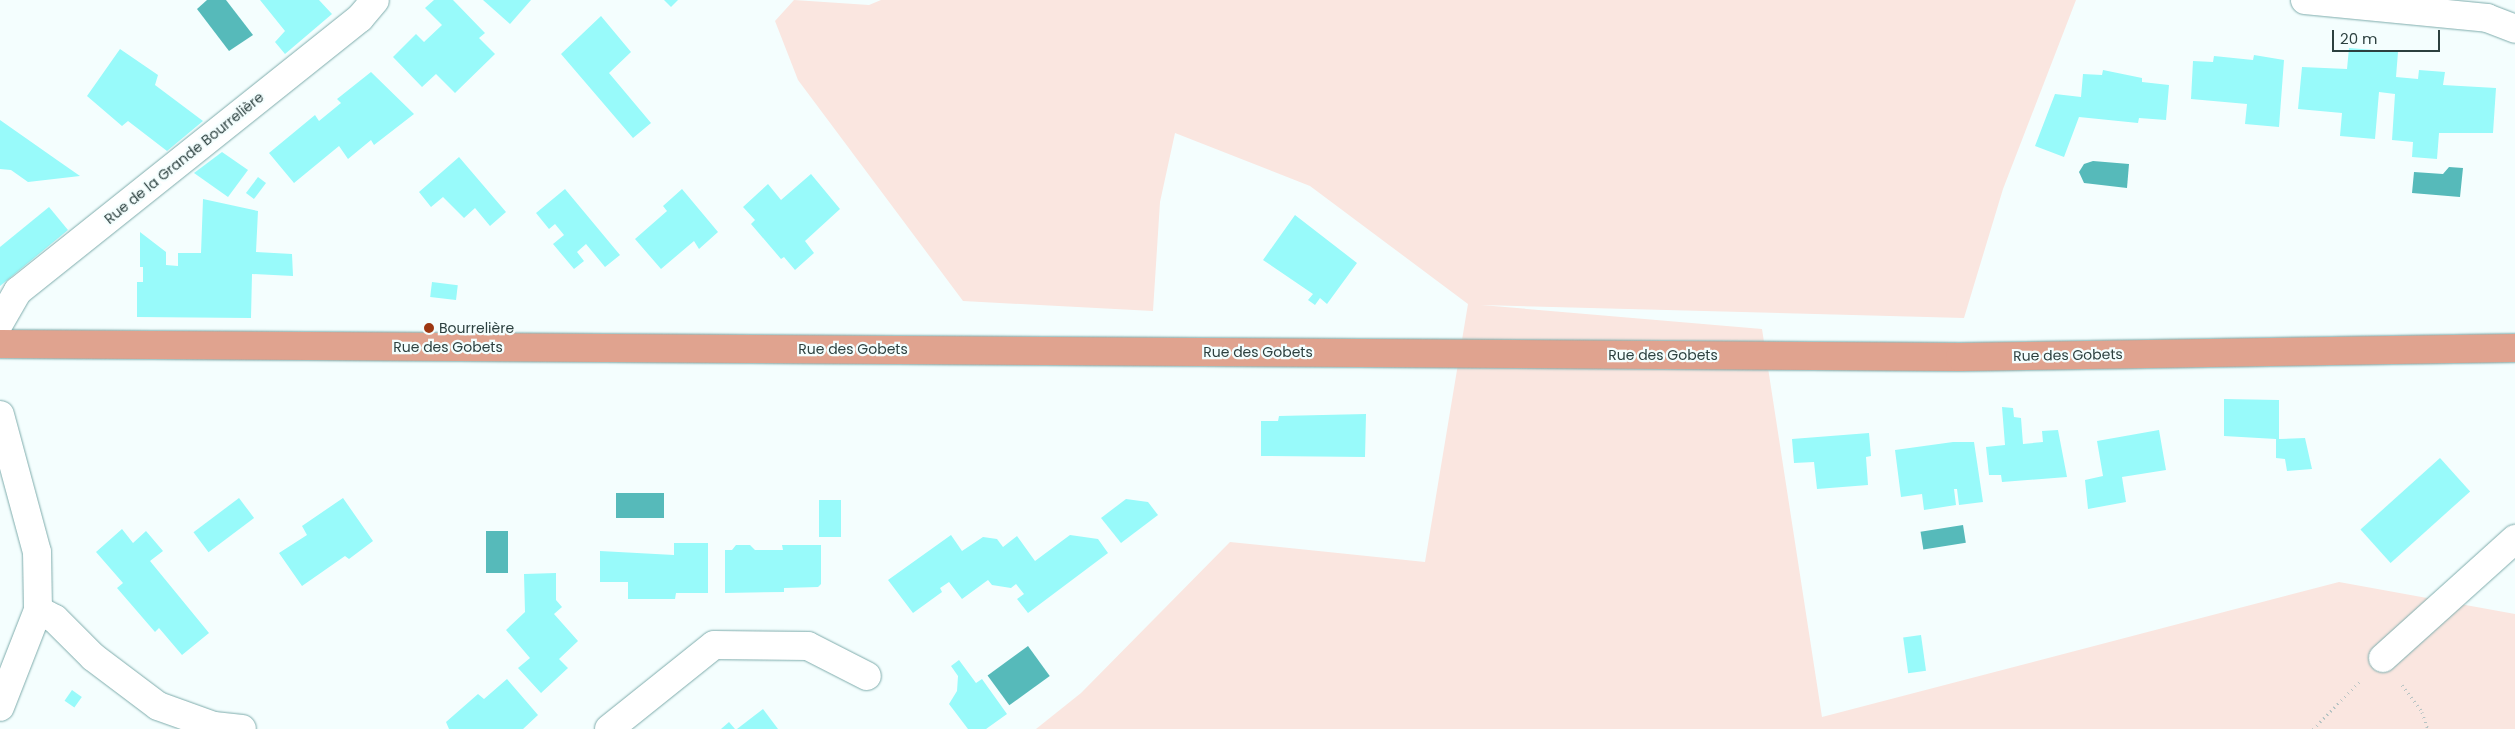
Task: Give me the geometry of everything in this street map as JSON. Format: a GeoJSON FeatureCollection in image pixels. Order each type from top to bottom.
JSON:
{"type":"FeatureCollection","features":[{"type":"Feature","properties":{"kind":"main road","name":"Rue des Gobets"},"geometry":{"type":"LineString","coordinates":[[0,344],[1960,357],[2515,348]]}},
{"type":"Feature","properties":{"kind":"street","name":"Rue de la Grande Bourrelière"},"geometry":{"type":"LineString","coordinates":[[0,322],[18,291],[360,18],[375,0]]}},
{"type":"Feature","properties":{"kind":"street"},"geometry":{"type":"LineString","coordinates":[[2305,0],[2371,3],[2487,18],[2515,29]]}},
{"type":"Feature","properties":{"kind":"street"},"geometry":{"type":"LineString","coordinates":[[0,415],[37,552],[38,610],[0,707]]}},
{"type":"Feature","properties":{"kind":"street"},"geometry":{"type":"LineString","coordinates":[[2383,658],[2515,539]]}},
{"type":"Feature","properties":{"kind":"street"},"geometry":{"type":"LineString","coordinates":[[38,610],[55,619],[94,657],[158,706],[214,726],[242,729]]}},
{"type":"Feature","properties":{"kind":"street"},"geometry":{"type":"LineString","coordinates":[[609,729],[714,645],[808,646],[867,676]]}},
{"type":"Feature","properties":{"kind":"path"},"geometry":{"type":"LineString","coordinates":[[2313,729],[2383,658],[2422,712],[2428,729]]}},
{"type":"Feature","properties":{"kind":"shaded area"},"geometry":{"type":"Polygon","coordinates":[[[794,0],[869,5],[881,0],[2076,0],[2003,189],[1964,318],[1481,305],[1762,329],[1822,717],[2339,582],[2515,614],[2515,729],[1036,729],[1081,693],[1230,542],[1425,562],[1468,304],[1310,186],[1175,133],[1160,202],[1153,311],[963,301],[798,80],[775,21],[794,0]]]}},
{"type":"Feature","properties":{"kind":"water"},"geometry":{"type":"Polygon","coordinates":[[[207,0],[226,0],[253,35],[229,51],[197,9],[207,0]]]}},
{"type":"Feature","properties":{"kind":"water"},"geometry":{"type":"Polygon","coordinates":[[[2093,161],[2129,164],[2127,188],[2084,183],[2079,172],[2084,164],[2093,161]]]}},
{"type":"Feature","properties":{"kind":"water"},"geometry":{"type":"Polygon","coordinates":[[[2449,167],[2463,168],[2460,197],[2412,193],[2414,172],[2443,174],[2449,167]]]}},
{"type":"Feature","properties":{"kind":"water"},"geometry":{"type":"Polygon","coordinates":[[[616,493],[664,493],[664,518],[616,518],[616,493]]]}},
{"type":"Feature","properties":{"kind":"water"},"geometry":{"type":"Polygon","coordinates":[[[1963,525],[1966,543],[1923,550],[1921,532],[1963,525]]]}},
{"type":"Feature","properties":{"kind":"water"},"geometry":{"type":"Polygon","coordinates":[[[486,531],[508,531],[508,573],[486,573],[486,531]]]}},
{"type":"Feature","properties":{"kind":"water"},"geometry":{"type":"Polygon","coordinates":[[[1028,646],[1050,676],[1009,705],[988,675],[1028,646]]]}},
{"type":"Feature","properties":{"kind":"building"},"geometry":{"type":"Polygon","coordinates":[[[260,0],[319,0],[332,14],[285,54],[275,42],[285,31],[260,0]]]}},
{"type":"Feature","properties":{"kind":"building"},"geometry":{"type":"Polygon","coordinates":[[[434,0],[453,0],[485,33],[479,38],[495,54],[455,93],[436,74],[422,87],[393,57],[416,34],[424,42],[442,25],[425,8],[434,0]]]}},
{"type":"Feature","properties":{"kind":"building"},"geometry":{"type":"Polygon","coordinates":[[[483,0],[531,0],[510,24],[483,0]]]}},
{"type":"Feature","properties":{"kind":"building"},"geometry":{"type":"Polygon","coordinates":[[[664,0],[678,0],[671,7],[664,0]]]}},
{"type":"Feature","properties":{"kind":"building"},"geometry":{"type":"Polygon","coordinates":[[[601,16],[631,52],[609,73],[651,123],[633,138],[561,54],[601,16]]]}},
{"type":"Feature","properties":{"kind":"building"},"geometry":{"type":"Polygon","coordinates":[[[2349,48],[2398,52],[2396,77],[2418,79],[2419,70],[2445,72],[2443,85],[2496,88],[2493,133],[2439,133],[2437,159],[2412,157],[2413,142],[2392,140],[2395,94],[2379,92],[2375,139],[2340,136],[2342,113],[2298,109],[2302,67],[2347,69],[2349,48]]]}},
{"type":"Feature","properties":{"kind":"building"},"geometry":{"type":"Polygon","coordinates":[[[120,49],[158,75],[155,85],[203,121],[167,151],[128,121],[122,126],[87,96],[120,49]]]}},
{"type":"Feature","properties":{"kind":"building"},"geometry":{"type":"Polygon","coordinates":[[[2254,55],[2284,60],[2279,127],[2245,124],[2247,104],[2191,99],[2193,61],[2213,62],[2214,56],[2253,60],[2254,55]]]}},
{"type":"Feature","properties":{"kind":"building"},"geometry":{"type":"Polygon","coordinates":[[[2103,70],[2142,78],[2142,82],[2169,85],[2166,120],[2139,118],[2138,123],[2079,117],[2064,157],[2035,146],[2055,94],[2081,97],[2083,74],[2102,75],[2103,70]]]}},
{"type":"Feature","properties":{"kind":"building"},"geometry":{"type":"Polygon","coordinates":[[[371,72],[414,114],[374,145],[371,140],[348,159],[339,146],[294,183],[269,153],[315,115],[319,121],[341,103],[337,99],[371,72]]]}},
{"type":"Feature","properties":{"kind":"building"},"geometry":{"type":"Polygon","coordinates":[[[0,120],[80,176],[28,182],[11,170],[0,169],[0,120]]]}},
{"type":"Feature","properties":{"kind":"building"},"geometry":{"type":"Polygon","coordinates":[[[222,152],[248,170],[228,197],[194,173],[222,152]]]}},
{"type":"Feature","properties":{"kind":"building"},"geometry":{"type":"Polygon","coordinates":[[[459,157],[506,212],[490,226],[475,208],[464,218],[443,197],[431,207],[419,192],[459,157]]]}},
{"type":"Feature","properties":{"kind":"building"},"geometry":{"type":"Polygon","coordinates":[[[811,174],[840,209],[805,241],[814,253],[795,270],[784,257],[781,259],[751,224],[755,220],[743,207],[768,184],[781,200],[811,174]]]}},
{"type":"Feature","properties":{"kind":"building"},"geometry":{"type":"Polygon","coordinates":[[[258,177],[266,183],[254,199],[246,193],[258,177]]]}},
{"type":"Feature","properties":{"kind":"building"},"geometry":{"type":"Polygon","coordinates":[[[565,189],[620,255],[605,267],[586,244],[577,252],[584,261],[574,269],[553,244],[564,235],[555,224],[549,229],[536,213],[565,189]]]}},
{"type":"Feature","properties":{"kind":"building"},"geometry":{"type":"Polygon","coordinates":[[[682,189],[718,232],[699,249],[694,241],[661,269],[635,239],[667,211],[663,206],[682,189]]]}},
{"type":"Feature","properties":{"kind":"building"},"geometry":{"type":"Polygon","coordinates":[[[203,199],[258,211],[256,252],[292,254],[293,276],[252,274],[251,318],[137,317],[137,282],[143,282],[143,267],[140,267],[140,232],[166,252],[166,265],[178,266],[178,253],[201,253],[203,199]]]}},
{"type":"Feature","properties":{"kind":"building"},"geometry":{"type":"Polygon","coordinates":[[[49,207],[68,230],[0,286],[0,247],[49,207]]]}},
{"type":"Feature","properties":{"kind":"building"},"geometry":{"type":"Polygon","coordinates":[[[1295,215],[1357,263],[1327,304],[1320,298],[1315,305],[1308,300],[1313,294],[1263,260],[1295,215]]]}},
{"type":"Feature","properties":{"kind":"building"},"geometry":{"type":"Polygon","coordinates":[[[432,282],[458,285],[456,300],[430,297],[432,282]]]}},
{"type":"Feature","properties":{"kind":"building"},"geometry":{"type":"Polygon","coordinates":[[[2224,399],[2279,400],[2279,439],[2305,438],[2312,469],[2287,471],[2285,459],[2276,458],[2276,439],[2224,436],[2224,399]]]}},
{"type":"Feature","properties":{"kind":"building"},"geometry":{"type":"Polygon","coordinates":[[[2002,407],[2013,408],[2014,417],[2021,418],[2023,444],[2043,442],[2042,431],[2058,430],[2067,477],[2002,482],[2001,475],[1989,475],[1986,447],[2005,445],[2002,407]]]}},
{"type":"Feature","properties":{"kind":"building"},"geometry":{"type":"Polygon","coordinates":[[[1366,414],[1365,457],[1261,456],[1261,421],[1278,421],[1279,416],[1366,414]]]}},
{"type":"Feature","properties":{"kind":"building"},"geometry":{"type":"Polygon","coordinates":[[[2159,430],[2166,470],[2122,477],[2126,502],[2088,509],[2085,480],[2103,476],[2097,441],[2159,430]]]}},
{"type":"Feature","properties":{"kind":"building"},"geometry":{"type":"Polygon","coordinates":[[[1869,433],[1871,456],[1866,457],[1868,485],[1817,489],[1814,462],[1794,463],[1792,439],[1869,433]]]}},
{"type":"Feature","properties":{"kind":"building"},"geometry":{"type":"Polygon","coordinates":[[[1953,442],[1974,442],[1983,502],[1959,505],[1957,489],[1954,489],[1956,505],[1924,510],[1922,494],[1901,497],[1895,450],[1953,442]]]}},
{"type":"Feature","properties":{"kind":"building"},"geometry":{"type":"Polygon","coordinates":[[[2440,458],[2470,491],[2391,563],[2360,530],[2440,458]]]}},
{"type":"Feature","properties":{"kind":"building"},"geometry":{"type":"Polygon","coordinates":[[[239,498],[254,518],[209,552],[193,532],[239,498]]]}},
{"type":"Feature","properties":{"kind":"building"},"geometry":{"type":"Polygon","coordinates":[[[343,498],[373,541],[349,559],[345,556],[302,586],[279,553],[307,535],[302,526],[343,498]]]}},
{"type":"Feature","properties":{"kind":"building"},"geometry":{"type":"Polygon","coordinates":[[[1126,499],[1148,502],[1158,515],[1121,543],[1101,518],[1126,499]]]}},
{"type":"Feature","properties":{"kind":"building"},"geometry":{"type":"Polygon","coordinates":[[[819,500],[841,500],[841,537],[819,537],[819,500]]]}},
{"type":"Feature","properties":{"kind":"building"},"geometry":{"type":"Polygon","coordinates":[[[122,529],[133,543],[146,531],[163,551],[150,561],[209,633],[182,655],[159,628],[155,632],[117,588],[123,583],[96,552],[122,529]]]}},
{"type":"Feature","properties":{"kind":"building"},"geometry":{"type":"Polygon","coordinates":[[[951,535],[962,551],[983,537],[997,539],[1003,547],[1017,536],[1035,561],[1070,535],[1098,539],[1108,553],[1028,613],[1017,599],[1024,594],[1016,584],[1011,588],[992,585],[988,580],[962,599],[949,582],[940,588],[942,592],[913,613],[888,580],[951,535]]]}},
{"type":"Feature","properties":{"kind":"building"},"geometry":{"type":"Polygon","coordinates":[[[674,543],[708,543],[708,593],[676,593],[675,599],[628,599],[628,582],[600,582],[600,551],[674,555],[674,543]]]}},
{"type":"Feature","properties":{"kind":"building"},"geometry":{"type":"Polygon","coordinates":[[[736,545],[750,545],[755,550],[783,550],[782,545],[821,545],[821,584],[818,587],[784,588],[784,592],[725,593],[725,550],[732,550],[736,545]]]}},
{"type":"Feature","properties":{"kind":"building"},"geometry":{"type":"Polygon","coordinates":[[[556,573],[556,600],[562,607],[554,614],[578,641],[559,659],[568,668],[541,693],[518,668],[530,658],[506,630],[525,612],[524,574],[556,573]]]}},
{"type":"Feature","properties":{"kind":"building"},"geometry":{"type":"Polygon","coordinates":[[[1921,635],[1926,671],[1908,673],[1903,638],[1921,635]]]}},
{"type":"Feature","properties":{"kind":"building"},"geometry":{"type":"Polygon","coordinates":[[[959,660],[976,683],[982,679],[1007,714],[986,729],[968,729],[949,704],[957,691],[958,676],[951,666],[959,660]]]}},
{"type":"Feature","properties":{"kind":"building"},"geometry":{"type":"Polygon","coordinates":[[[507,679],[538,715],[523,729],[449,729],[446,722],[478,694],[484,699],[507,679]]]}},
{"type":"Feature","properties":{"kind":"building"},"geometry":{"type":"Polygon","coordinates":[[[72,690],[82,697],[74,708],[65,701],[72,690]]]}},
{"type":"Feature","properties":{"kind":"building"},"geometry":{"type":"Polygon","coordinates":[[[763,709],[778,729],[737,729],[763,709]]]}},
{"type":"Feature","properties":{"kind":"building"},"geometry":{"type":"Polygon","coordinates":[[[729,722],[735,729],[721,729],[729,722]]]}},
{"type":"Feature","properties":{"kind":"place","name":"Bourrelière"},"geometry":{"type":"Point","coordinates":[429,328]}}]}
